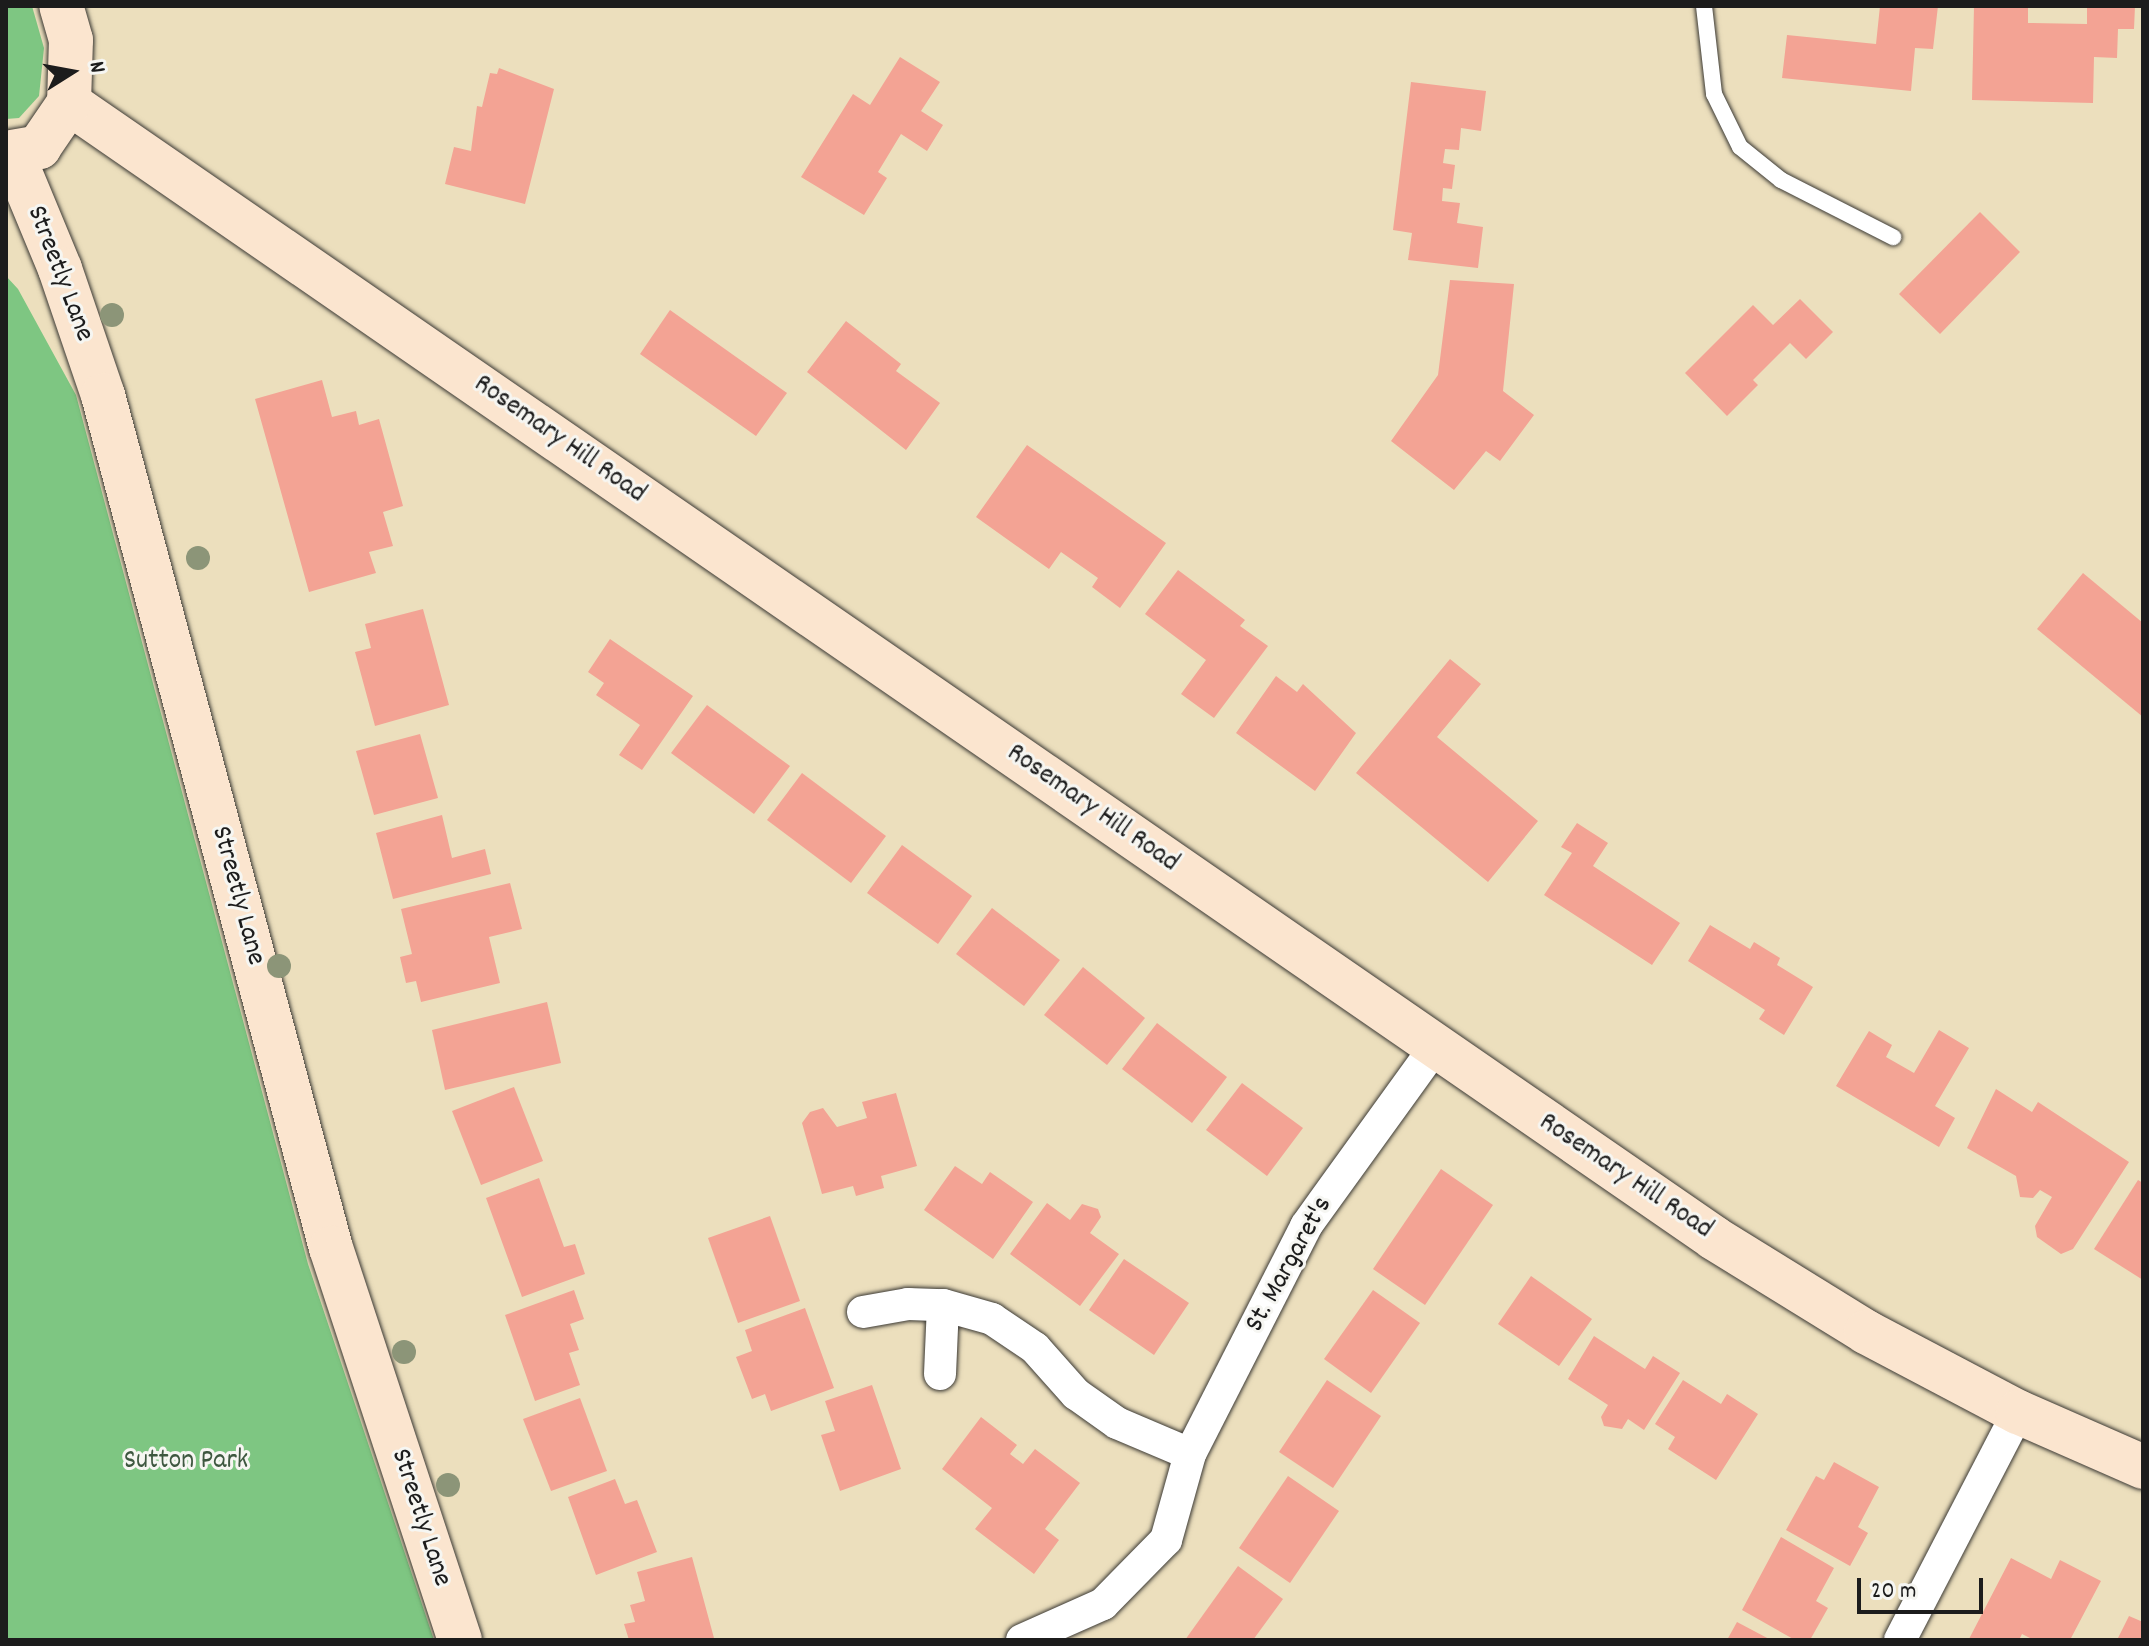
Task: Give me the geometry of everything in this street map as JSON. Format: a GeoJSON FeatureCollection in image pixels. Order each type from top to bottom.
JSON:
{"type":"FeatureCollection","features":[{"type":"Feature","properties":{"kind":"main road"},"geometry":{"type":"LineString","coordinates":[[9,153],[39,147],[69,103],[71,40],[61,6]]}},
{"type":"Feature","properties":{"kind":"main road","name":"Rosemary Hill Road"},"geometry":{"type":"LineString","coordinates":[[69,103],[1714,1238],[1866,1332],[2018,1412],[2143,1467]]}},
{"type":"Feature","properties":{"kind":"main road","name":"Streetly Lane"},"geometry":{"type":"LineString","coordinates":[[9,153],[60,269],[103,395],[331,1248],[460,1640]]}},
{"type":"Feature","properties":{"kind":"street","name":"St. Margaret's"},"geometry":{"type":"LineString","coordinates":[[1022,1640],[1067,1632],[1103,1604],[1166,1540],[1190,1454],[1306,1226],[1435,1047]]}},
{"type":"Feature","properties":{"kind":"street"},"geometry":{"type":"LineString","coordinates":[[863,1312],[908,1304],[943,1305],[992,1319],[1035,1348],[1076,1394],[1117,1423],[1190,1454]]}},
{"type":"Feature","properties":{"kind":"street"},"geometry":{"type":"LineString","coordinates":[[940,1374],[943,1305]]}},
{"type":"Feature","properties":{"kind":"street"},"geometry":{"type":"LineString","coordinates":[[1900,1640],[2018,1412]]}},
{"type":"Feature","properties":{"kind":"lane"},"geometry":{"type":"LineString","coordinates":[[1704,6],[1714,94],[1740,147],[1781,180],[1893,237]]}},
{"type":"Feature","properties":{"kind":"green space"},"geometry":{"type":"Polygon","coordinates":[[[6,6],[32,6],[44,48],[39,96],[19,118],[6,119],[6,6]]]}},
{"type":"Feature","properties":{"kind":"green space","name":"Sutton Park"},"geometry":{"type":"Polygon","coordinates":[[[6,276],[18,289],[76,395],[308,1264],[434,1640],[6,1640],[6,276]]]}},
{"type":"Feature","properties":{"kind":"building"},"geometry":{"type":"Polygon","coordinates":[[[1880,6],[1938,6],[1933,49],[1915,48],[1911,91],[1782,78],[1787,35],[1876,44],[1880,6]]]}},
{"type":"Feature","properties":{"kind":"building"},"geometry":{"type":"Polygon","coordinates":[[[1974,6],[2028,6],[2028,23],[2087,24],[2087,6],[2135,6],[2134,29],[2118,29],[2117,58],[2094,57],[2093,103],[1972,100],[1974,6]]]}},
{"type":"Feature","properties":{"kind":"building"},"geometry":{"type":"Polygon","coordinates":[[[900,57],[940,82],[921,111],[943,125],[927,151],[901,134],[878,172],[887,178],[864,215],[801,177],[853,94],[870,105],[900,57]]]}},
{"type":"Feature","properties":{"kind":"building"},"geometry":{"type":"Polygon","coordinates":[[[499,68],[554,89],[525,204],[445,184],[454,147],[471,151],[477,106],[482,107],[490,73],[497,74],[499,68]]]}},
{"type":"Feature","properties":{"kind":"building"},"geometry":{"type":"Polygon","coordinates":[[[1411,82],[1486,91],[1481,131],[1461,128],[1459,150],[1445,149],[1443,163],[1455,165],[1452,189],[1443,188],[1442,201],[1460,203],[1457,223],[1483,227],[1478,268],[1408,260],[1412,233],[1393,230],[1411,82]]]}},
{"type":"Feature","properties":{"kind":"building"},"geometry":{"type":"Polygon","coordinates":[[[1980,212],[2020,252],[1940,334],[1899,294],[1980,212]]]}},
{"type":"Feature","properties":{"kind":"building"},"geometry":{"type":"Polygon","coordinates":[[[1450,280],[1514,284],[1503,391],[1534,415],[1500,461],[1486,451],[1454,490],[1391,441],[1438,375],[1450,280]]]}},
{"type":"Feature","properties":{"kind":"building"},"geometry":{"type":"Polygon","coordinates":[[[1800,299],[1833,332],[1806,359],[1790,343],[1753,380],[1758,385],[1727,416],[1685,373],[1753,305],[1773,325],[1800,299]]]}},
{"type":"Feature","properties":{"kind":"building"},"geometry":{"type":"Polygon","coordinates":[[[670,310],[787,393],[756,436],[640,354],[670,310]]]}},
{"type":"Feature","properties":{"kind":"building"},"geometry":{"type":"Polygon","coordinates":[[[846,321],[901,364],[896,371],[940,403],[906,450],[807,372],[846,321]]]}},
{"type":"Feature","properties":{"kind":"building"},"geometry":{"type":"Polygon","coordinates":[[[322,380],[332,417],[356,411],[359,425],[379,419],[403,506],[383,512],[393,546],[369,552],[376,573],[309,592],[255,399],[322,380]]]}},
{"type":"Feature","properties":{"kind":"building"},"geometry":{"type":"Polygon","coordinates":[[[1027,445],[1166,543],[1120,608],[1092,587],[1098,578],[1061,552],[1049,569],[976,517],[1027,445]]]}},
{"type":"Feature","properties":{"kind":"building"},"geometry":{"type":"Polygon","coordinates":[[[1178,570],[1245,620],[1240,626],[1268,646],[1214,718],[1181,694],[1206,660],[1145,614],[1178,570]]]}},
{"type":"Feature","properties":{"kind":"building"},"geometry":{"type":"Polygon","coordinates":[[[2083,573],[2143,623],[2143,717],[2037,629],[2083,573]]]}},
{"type":"Feature","properties":{"kind":"building"},"geometry":{"type":"Polygon","coordinates":[[[423,609],[449,705],[375,726],[355,652],[371,648],[365,624],[423,609]]]}},
{"type":"Feature","properties":{"kind":"building"},"geometry":{"type":"Polygon","coordinates":[[[610,639],[693,696],[642,770],[619,755],[640,725],[596,695],[604,683],[588,672],[610,639]]]}},
{"type":"Feature","properties":{"kind":"building"},"geometry":{"type":"Polygon","coordinates":[[[1450,659],[1481,684],[1437,737],[1538,821],[1488,882],[1356,773],[1450,659]]]}},
{"type":"Feature","properties":{"kind":"building"},"geometry":{"type":"Polygon","coordinates":[[[1276,676],[1297,692],[1303,684],[1356,733],[1315,791],[1236,733],[1276,676]]]}},
{"type":"Feature","properties":{"kind":"building"},"geometry":{"type":"Polygon","coordinates":[[[707,705],[790,766],[754,814],[671,753],[707,705]]]}},
{"type":"Feature","properties":{"kind":"building"},"geometry":{"type":"Polygon","coordinates":[[[420,734],[438,798],[374,815],[356,751],[420,734]]]}},
{"type":"Feature","properties":{"kind":"building"},"geometry":{"type":"Polygon","coordinates":[[[802,773],[886,836],[851,883],[767,820],[802,773]]]}},
{"type":"Feature","properties":{"kind":"building"},"geometry":{"type":"Polygon","coordinates":[[[442,815],[452,858],[485,849],[491,874],[393,899],[376,833],[442,815]]]}},
{"type":"Feature","properties":{"kind":"building"},"geometry":{"type":"Polygon","coordinates":[[[1577,823],[1608,843],[1593,866],[1680,923],[1652,965],[1544,895],[1572,853],[1561,847],[1577,823]]]}},
{"type":"Feature","properties":{"kind":"building"},"geometry":{"type":"Polygon","coordinates":[[[902,845],[972,896],[938,944],[867,893],[902,845]]]}},
{"type":"Feature","properties":{"kind":"building"},"geometry":{"type":"Polygon","coordinates":[[[510,883],[522,929],[489,937],[500,983],[421,1002],[416,981],[406,983],[400,957],[412,954],[401,909],[510,883]]]}},
{"type":"Feature","properties":{"kind":"building"},"geometry":{"type":"Polygon","coordinates":[[[992,908],[1060,960],[1024,1006],[956,954],[992,908]]]}},
{"type":"Feature","properties":{"kind":"building"},"geometry":{"type":"Polygon","coordinates":[[[1710,925],[1750,949],[1754,942],[1780,958],[1777,965],[1813,987],[1784,1035],[1759,1019],[1765,1010],[1688,961],[1710,925]]]}},
{"type":"Feature","properties":{"kind":"building"},"geometry":{"type":"Polygon","coordinates":[[[1083,967],[1145,1018],[1107,1065],[1044,1015],[1083,967]]]}},
{"type":"Feature","properties":{"kind":"building"},"geometry":{"type":"Polygon","coordinates":[[[547,1002],[561,1063],[445,1090],[432,1030],[547,1002]]]}},
{"type":"Feature","properties":{"kind":"building"},"geometry":{"type":"Polygon","coordinates":[[[1157,1023],[1227,1077],[1192,1123],[1122,1069],[1157,1023]]]}},
{"type":"Feature","properties":{"kind":"building"},"geometry":{"type":"Polygon","coordinates":[[[1939,1030],[1969,1048],[1935,1106],[1955,1118],[1939,1147],[1836,1086],[1869,1031],[1892,1045],[1886,1057],[1914,1073],[1939,1030]]]}},
{"type":"Feature","properties":{"kind":"building"},"geometry":{"type":"Polygon","coordinates":[[[1242,1083],[1303,1128],[1267,1176],[1206,1130],[1242,1083]]]}},
{"type":"Feature","properties":{"kind":"building"},"geometry":{"type":"Polygon","coordinates":[[[514,1087],[543,1161],[481,1185],[452,1111],[514,1087]]]}},
{"type":"Feature","properties":{"kind":"building"},"geometry":{"type":"Polygon","coordinates":[[[1996,1089],[2032,1112],[2038,1102],[2129,1162],[2073,1249],[2061,1254],[2037,1237],[2035,1226],[2052,1197],[2040,1190],[2033,1198],[2020,1197],[2016,1176],[1967,1148],[1996,1089]]]}},
{"type":"Feature","properties":{"kind":"building"},"geometry":{"type":"Polygon","coordinates":[[[896,1093],[917,1166],[881,1176],[884,1188],[856,1196],[853,1186],[822,1194],[802,1123],[810,1112],[823,1108],[837,1127],[867,1118],[862,1102],[896,1093]]]}},
{"type":"Feature","properties":{"kind":"building"},"geometry":{"type":"Polygon","coordinates":[[[955,1166],[982,1184],[990,1172],[1033,1202],[993,1259],[924,1210],[955,1166]]]}},
{"type":"Feature","properties":{"kind":"building"},"geometry":{"type":"Polygon","coordinates":[[[1441,1169],[1493,1205],[1425,1305],[1373,1269],[1441,1169]]]}},
{"type":"Feature","properties":{"kind":"building"},"geometry":{"type":"Polygon","coordinates":[[[539,1178],[564,1247],[575,1244],[585,1274],[522,1297],[486,1198],[539,1178]]]}},
{"type":"Feature","properties":{"kind":"building"},"geometry":{"type":"Polygon","coordinates":[[[2138,1180],[2143,1183],[2143,1280],[2094,1249],[2138,1180]]]}},
{"type":"Feature","properties":{"kind":"building"},"geometry":{"type":"Polygon","coordinates":[[[1047,1203],[1070,1220],[1082,1204],[1098,1209],[1101,1217],[1090,1233],[1119,1254],[1080,1306],[1010,1254],[1047,1203]]]}},
{"type":"Feature","properties":{"kind":"building"},"geometry":{"type":"Polygon","coordinates":[[[770,1216],[800,1301],[738,1323],[708,1238],[770,1216]]]}},
{"type":"Feature","properties":{"kind":"building"},"geometry":{"type":"Polygon","coordinates":[[[1124,1259],[1189,1303],[1154,1355],[1089,1310],[1124,1259]]]}},
{"type":"Feature","properties":{"kind":"building"},"geometry":{"type":"Polygon","coordinates":[[[1531,1276],[1592,1319],[1559,1366],[1498,1324],[1531,1276]]]}},
{"type":"Feature","properties":{"kind":"building"},"geometry":{"type":"Polygon","coordinates":[[[574,1290],[584,1319],[570,1324],[579,1350],[569,1353],[580,1385],[535,1401],[505,1315],[574,1290]]]}},
{"type":"Feature","properties":{"kind":"building"},"geometry":{"type":"Polygon","coordinates":[[[1373,1290],[1420,1323],[1371,1393],[1324,1359],[1373,1290]]]}},
{"type":"Feature","properties":{"kind":"building"},"geometry":{"type":"Polygon","coordinates":[[[805,1308],[834,1388],[771,1411],[765,1394],[752,1399],[736,1357],[752,1351],[745,1330],[805,1308]]]}},
{"type":"Feature","properties":{"kind":"building"},"geometry":{"type":"Polygon","coordinates":[[[1594,1336],[1645,1369],[1653,1356],[1680,1373],[1644,1430],[1628,1419],[1622,1429],[1604,1426],[1601,1417],[1608,1405],[1568,1379],[1594,1336]]]}},
{"type":"Feature","properties":{"kind":"building"},"geometry":{"type":"Polygon","coordinates":[[[1327,1380],[1381,1416],[1333,1488],[1279,1452],[1327,1380]]]}},
{"type":"Feature","properties":{"kind":"building"},"geometry":{"type":"Polygon","coordinates":[[[1683,1380],[1721,1404],[1727,1394],[1758,1414],[1716,1480],[1668,1449],[1675,1437],[1655,1424],[1683,1380]]]}},
{"type":"Feature","properties":{"kind":"building"},"geometry":{"type":"Polygon","coordinates":[[[872,1385],[901,1469],[840,1491],[821,1435],[835,1431],[825,1401],[872,1385]]]}},
{"type":"Feature","properties":{"kind":"building"},"geometry":{"type":"Polygon","coordinates":[[[580,1398],[607,1471],[551,1491],[523,1419],[580,1398]]]}},
{"type":"Feature","properties":{"kind":"building"},"geometry":{"type":"Polygon","coordinates":[[[981,1417],[1017,1445],[1010,1454],[1023,1464],[1035,1449],[1080,1483],[1045,1529],[1059,1540],[1034,1574],[975,1529],[992,1508],[942,1469],[981,1417]]]}},
{"type":"Feature","properties":{"kind":"building"},"geometry":{"type":"Polygon","coordinates":[[[1834,1462],[1879,1487],[1858,1527],[1868,1533],[1850,1566],[1786,1530],[1816,1476],[1824,1480],[1834,1462]]]}},
{"type":"Feature","properties":{"kind":"building"},"geometry":{"type":"Polygon","coordinates":[[[1288,1476],[1339,1511],[1290,1583],[1239,1548],[1288,1476]]]}},
{"type":"Feature","properties":{"kind":"building"},"geometry":{"type":"Polygon","coordinates":[[[615,1479],[625,1504],[637,1500],[657,1552],[596,1575],[568,1497],[615,1479]]]}},
{"type":"Feature","properties":{"kind":"building"},"geometry":{"type":"Polygon","coordinates":[[[1781,1537],[1834,1568],[1816,1601],[1828,1608],[1810,1640],[1795,1640],[1742,1610],[1781,1537]]]}},
{"type":"Feature","properties":{"kind":"building"},"geometry":{"type":"Polygon","coordinates":[[[692,1557],[714,1638],[629,1640],[624,1624],[635,1622],[630,1605],[645,1601],[637,1572],[692,1557]]]}},
{"type":"Feature","properties":{"kind":"building"},"geometry":{"type":"Polygon","coordinates":[[[2011,1558],[2051,1579],[2060,1560],[2101,1581],[2070,1640],[2034,1640],[2022,1634],[2019,1640],[1969,1639],[2011,1558]]]}},
{"type":"Feature","properties":{"kind":"building"},"geometry":{"type":"Polygon","coordinates":[[[1238,1566],[1283,1599],[1253,1640],[1185,1640],[1238,1566]]]}},
{"type":"Feature","properties":{"kind":"building"},"geometry":{"type":"Polygon","coordinates":[[[2129,1616],[2143,1622],[2143,1640],[2117,1640],[2129,1616]]]}},
{"type":"Feature","properties":{"kind":"building"},"geometry":{"type":"Polygon","coordinates":[[[1737,1622],[1771,1640],[1727,1640],[1737,1622]]]}}]}
